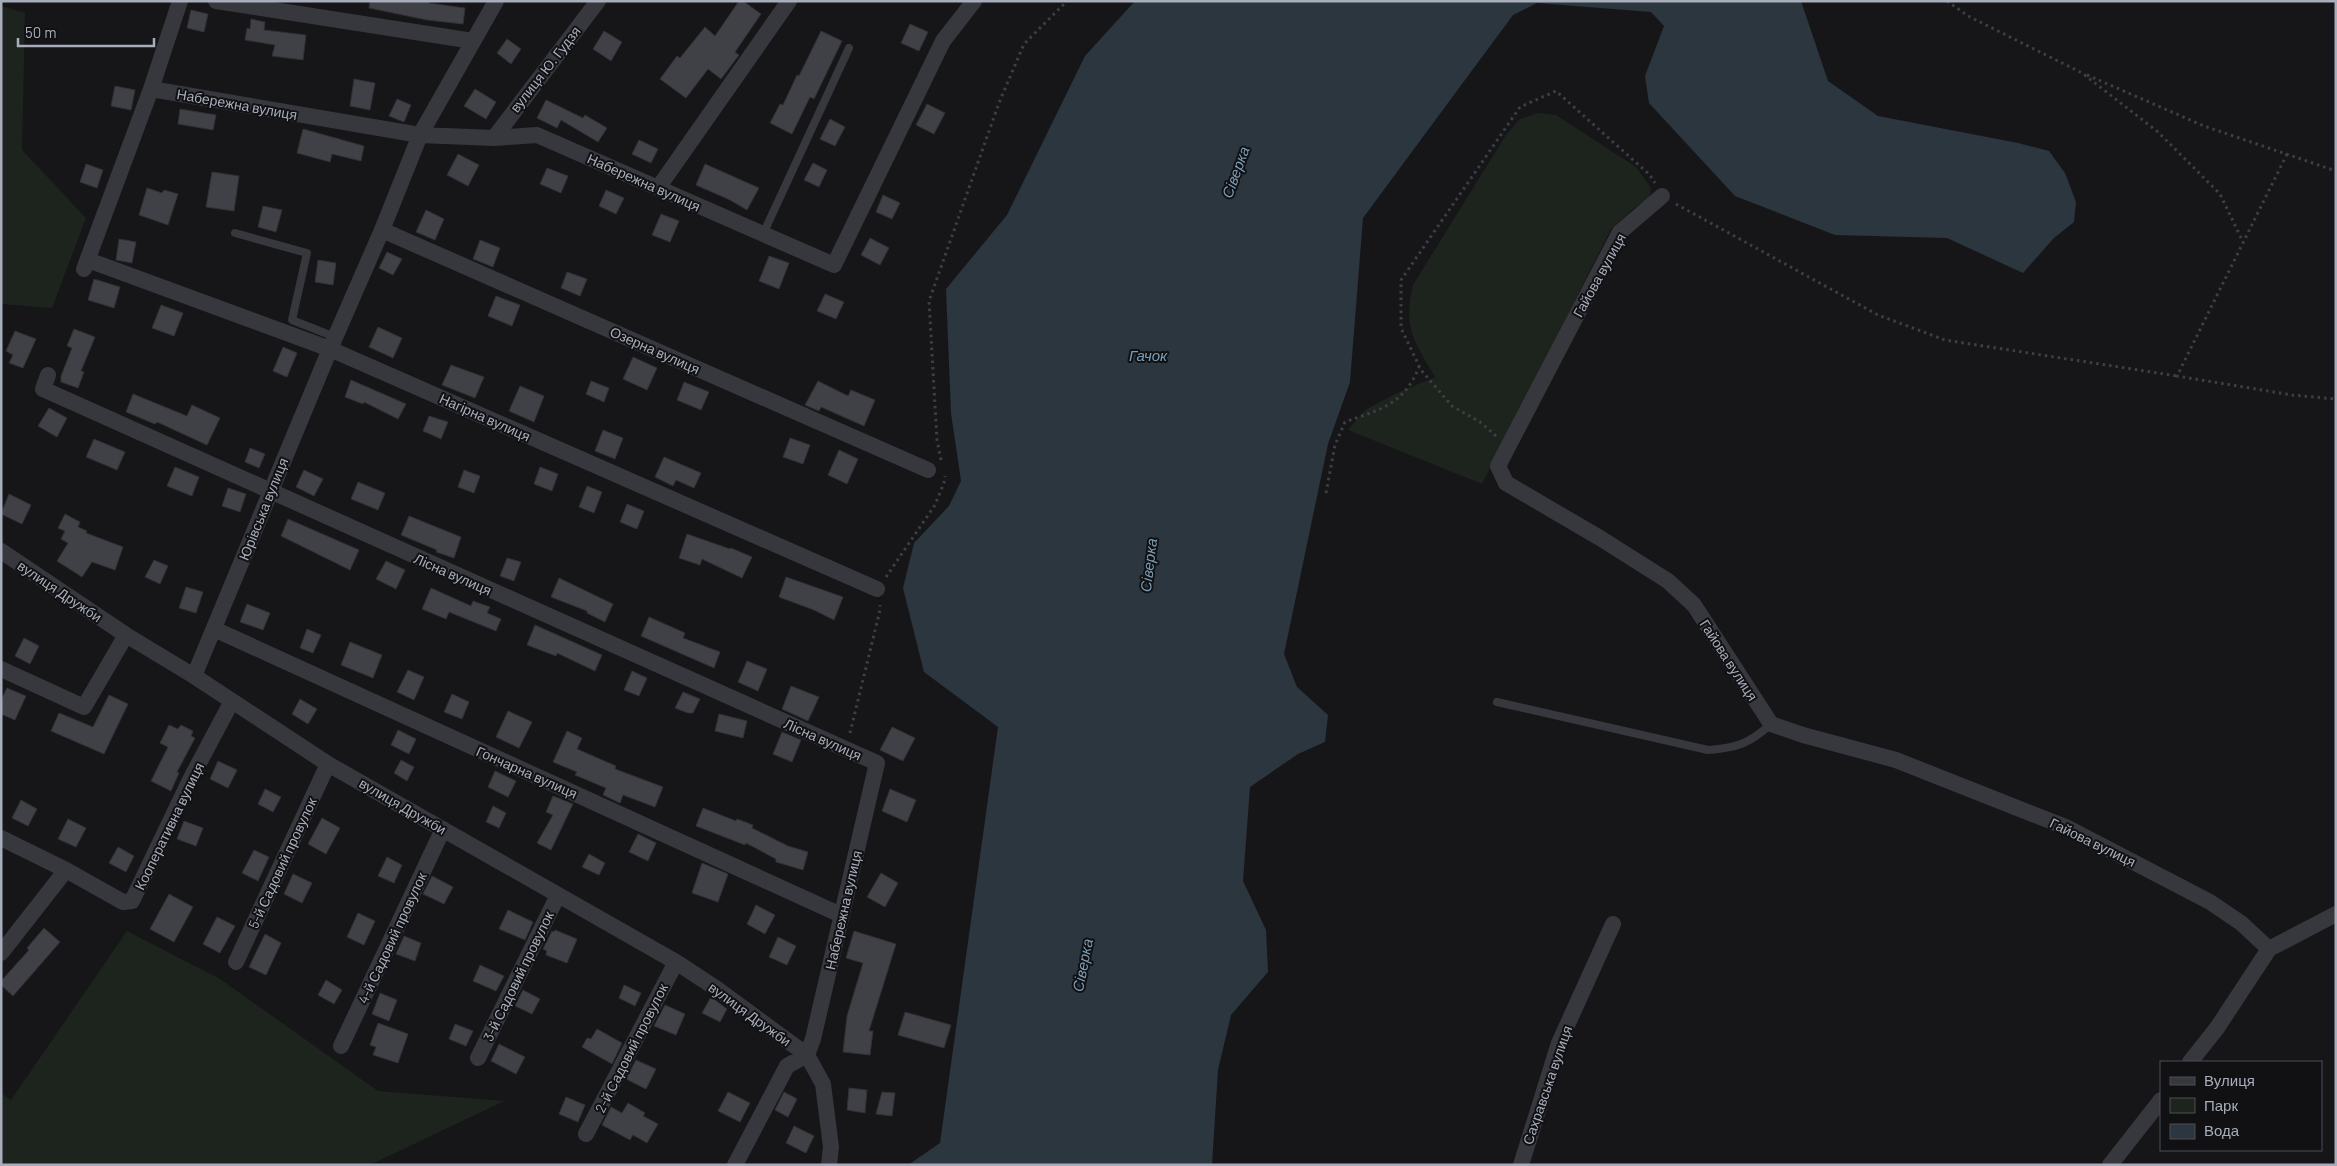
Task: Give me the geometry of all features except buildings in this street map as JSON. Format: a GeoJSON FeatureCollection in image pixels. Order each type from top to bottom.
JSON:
{"type":"FeatureCollection","features":[{"type":"Feature","properties":{"kind":"street"},"geometry":{"type":"LineString","coordinates":[[151,89],[180,1]]}},
{"type":"Feature","properties":{"kind":"street"},"geometry":{"type":"LineString","coordinates":[[216,1],[473,40]]}},
{"type":"Feature","properties":{"kind":"street","name":"Юрівська вулиця"},"geometry":{"type":"LineString","coordinates":[[194,676],[382,230],[420,135],[496,1]]}},
{"type":"Feature","properties":{"kind":"street","name":"вулиця Ю. Гудзя"},"geometry":{"type":"LineString","coordinates":[[494,138],[598,1]]}},
{"type":"Feature","properties":{"kind":"street"},"geometry":{"type":"LineString","coordinates":[[658,188],[789,1]]}},
{"type":"Feature","properties":{"kind":"street","name":"Набережна вулиця"},"geometry":{"type":"LineString","coordinates":[[151,89],[420,135],[494,138],[537,135],[834,265],[943,41],[974,1]]}},
{"type":"Feature","properties":{"kind":"street","name":"Нагірна вулиця"},"geometry":{"type":"LineString","coordinates":[[151,89],[86,264],[333,343],[877,589]]}},
{"type":"Feature","properties":{"kind":"street","name":"Гайова вулиця"},"geometry":{"type":"LineString","coordinates":[[1662,196],[1620,232],[1498,466],[1506,483],[1600,538],[1660,576],[1694,605],[1771,724],[1803,735],[1896,760],[2068,828],[2210,902],[2241,923],[2269,949]]}},
{"type":"Feature","properties":{"kind":"street","name":"Озерна вулиця"},"geometry":{"type":"LineString","coordinates":[[382,230],[938,469]]}},
{"type":"Feature","properties":{"kind":"street","name":"Лісна вулиця"},"geometry":{"type":"LineString","coordinates":[[48,375],[43,389],[877,763]]}},
{"type":"Feature","properties":{"kind":"street","name":"вулиця Дружби"},"geometry":{"type":"LineString","coordinates":[[1,551],[126,635],[194,676],[328,764],[676,962],[717,988],[807,1055]]}},
{"type":"Feature","properties":{"kind":"street","name":"Гончарна вулиця"},"geometry":{"type":"LineString","coordinates":[[214,629],[841,915]]}},
{"type":"Feature","properties":{"kind":"street"},"geometry":{"type":"LineString","coordinates":[[1,669],[84,707],[126,635]]}},
{"type":"Feature","properties":{"kind":"street","name":"Кооперативна вулиця"},"geometry":{"type":"LineString","coordinates":[[1,838],[66,870],[123,902],[132,901],[191,778],[232,701]]}},
{"type":"Feature","properties":{"kind":"street","name":"Набережна вулиця"},"geometry":{"type":"LineString","coordinates":[[807,1055],[813,1039],[877,763]]}},
{"type":"Feature","properties":{"kind":"street","name":"5-й Садовий провулок"},"geometry":{"type":"LineString","coordinates":[[236,962],[328,764]]}},
{"type":"Feature","properties":{"kind":"street","name":"4-й Садовий провулок"},"geometry":{"type":"LineString","coordinates":[[341,1046],[443,829]]}},
{"type":"Feature","properties":{"kind":"street"},"geometry":{"type":"LineString","coordinates":[[1,953],[66,870]]}},
{"type":"Feature","properties":{"kind":"street","name":"3-й Садовий провулок"},"geometry":{"type":"LineString","coordinates":[[478,1058],[558,895]]}},
{"type":"Feature","properties":{"kind":"street"},"geometry":{"type":"LineString","coordinates":[[2191,1061],[2217,1028],[2269,949],[2336,914]]}},
{"type":"Feature","properties":{"kind":"street","name":"Сахравська вулиця"},"geometry":{"type":"LineString","coordinates":[[1521,1165],[1559,1044],[1613,924]]}},
{"type":"Feature","properties":{"kind":"street","name":"2-й Садовий провулок"},"geometry":{"type":"LineString","coordinates":[[586,1134],[676,962]]}},
{"type":"Feature","properties":{"kind":"street"},"geometry":{"type":"LineString","coordinates":[[735,1165],[787,1066],[807,1055],[823,1084],[831,1147],[829,1165]]}},
{"type":"Feature","properties":{"kind":"street"},"geometry":{"type":"LineString","coordinates":[[2110,1165],[2160,1101]]}},
{"type":"Feature","properties":{"kind":"lane"},"geometry":{"type":"LineString","coordinates":[[763,234],[849,48]]}},
{"type":"Feature","properties":{"kind":"lane"},"geometry":{"type":"LineString","coordinates":[[235,234],[307,253],[292,320],[333,343]]}},
{"type":"Feature","properties":{"kind":"lane"},"geometry":{"type":"LineString","coordinates":[[1497,702],[1708,750],[1734,748],[1756,738],[1771,724]]}},
{"type":"Feature","properties":{"kind":"path"},"geometry":{"type":"LineString","coordinates":[[846,750],[880,610],[877,589],[935,505],[945,480],[938,469],[929,301],[999,103],[1024,44],[1067,1]]}},
{"type":"Feature","properties":{"kind":"path"},"geometry":{"type":"LineString","coordinates":[[1947,1],[1968,16],[2082,72],[2204,126],[2336,171]]}},
{"type":"Feature","properties":{"kind":"path"},"geometry":{"type":"LineString","coordinates":[[2082,72],[2158,132],[2220,194],[2243,243]]}},
{"type":"Feature","properties":{"kind":"path"},"geometry":{"type":"LineString","coordinates":[[1507,450],[1494,434],[1480,422],[1452,406],[1419,366],[1401,328],[1401,280],[1520,107],[1556,90],[1650,175],[1662,196],[1878,315],[1945,340],[2292,395],[2336,399]]}},
{"type":"Feature","properties":{"kind":"path"},"geometry":{"type":"LineString","coordinates":[[2177,376],[2287,154]]}},
{"type":"Feature","properties":{"kind":"path"},"geometry":{"type":"LineString","coordinates":[[1326,493],[1335,445],[1345,422],[1392,404],[1414,379],[1419,366]]}},
{"type":"Feature","properties":{"kind":"green space"},"geometry":{"type":"Polygon","coordinates":[[[1,6],[25,13],[22,150],[86,218],[52,308],[1,304],[1,6]]]}},
{"type":"Feature","properties":{"kind":"green space"},"geometry":{"type":"Polygon","coordinates":[[[1538,113],[1556,115],[1636,167],[1651,188],[1650,197],[1634,208],[1611,229],[1482,484],[1348,430],[1365,410],[1397,393],[1435,377],[1412,334],[1409,312],[1413,285],[1506,135],[1520,119],[1538,113]]]}},
{"type":"Feature","properties":{"kind":"green space"},"geometry":{"type":"Polygon","coordinates":[[[127,931],[220,979],[378,1091],[504,1101],[370,1165],[5,1165],[1,1163],[1,1093],[11,1100],[127,931]]]}},
{"type":"Feature","properties":{"kind":"water","name":"Гачок"},"geometry":{"type":"Polygon","coordinates":[[[1135,1],[1801,1],[1828,81],[1878,116],[2018,143],[2049,151],[2065,173],[2076,202],[2074,222],[2054,238],[2023,273],[1947,238],[1835,235],[1735,196],[1649,103],[1645,76],[1664,26],[1651,12],[1537,3],[1513,15],[1363,218],[1350,382],[1328,444],[1284,654],[1297,687],[1328,715],[1325,742],[1298,754],[1250,787],[1243,881],[1266,930],[1268,972],[1231,1015],[1218,1070],[1212,1165],[908,1165],[940,1143],[998,727],[924,672],[903,588],[914,543],[949,506],[961,481],[951,413],[946,289],[1007,215],[1085,56],[1135,1]]]}},
{"type":"Feature","properties":{"kind":"water label","name":"Сіверка"},"geometry":{"type":"Point","coordinates":[1235,172]}},
{"type":"Feature","properties":{"kind":"water label","name":"Сіверка"},"geometry":{"type":"Point","coordinates":[1148,565]}},
{"type":"Feature","properties":{"kind":"water label","name":"Сіверка"},"geometry":{"type":"Point","coordinates":[1082,965]}}]}
